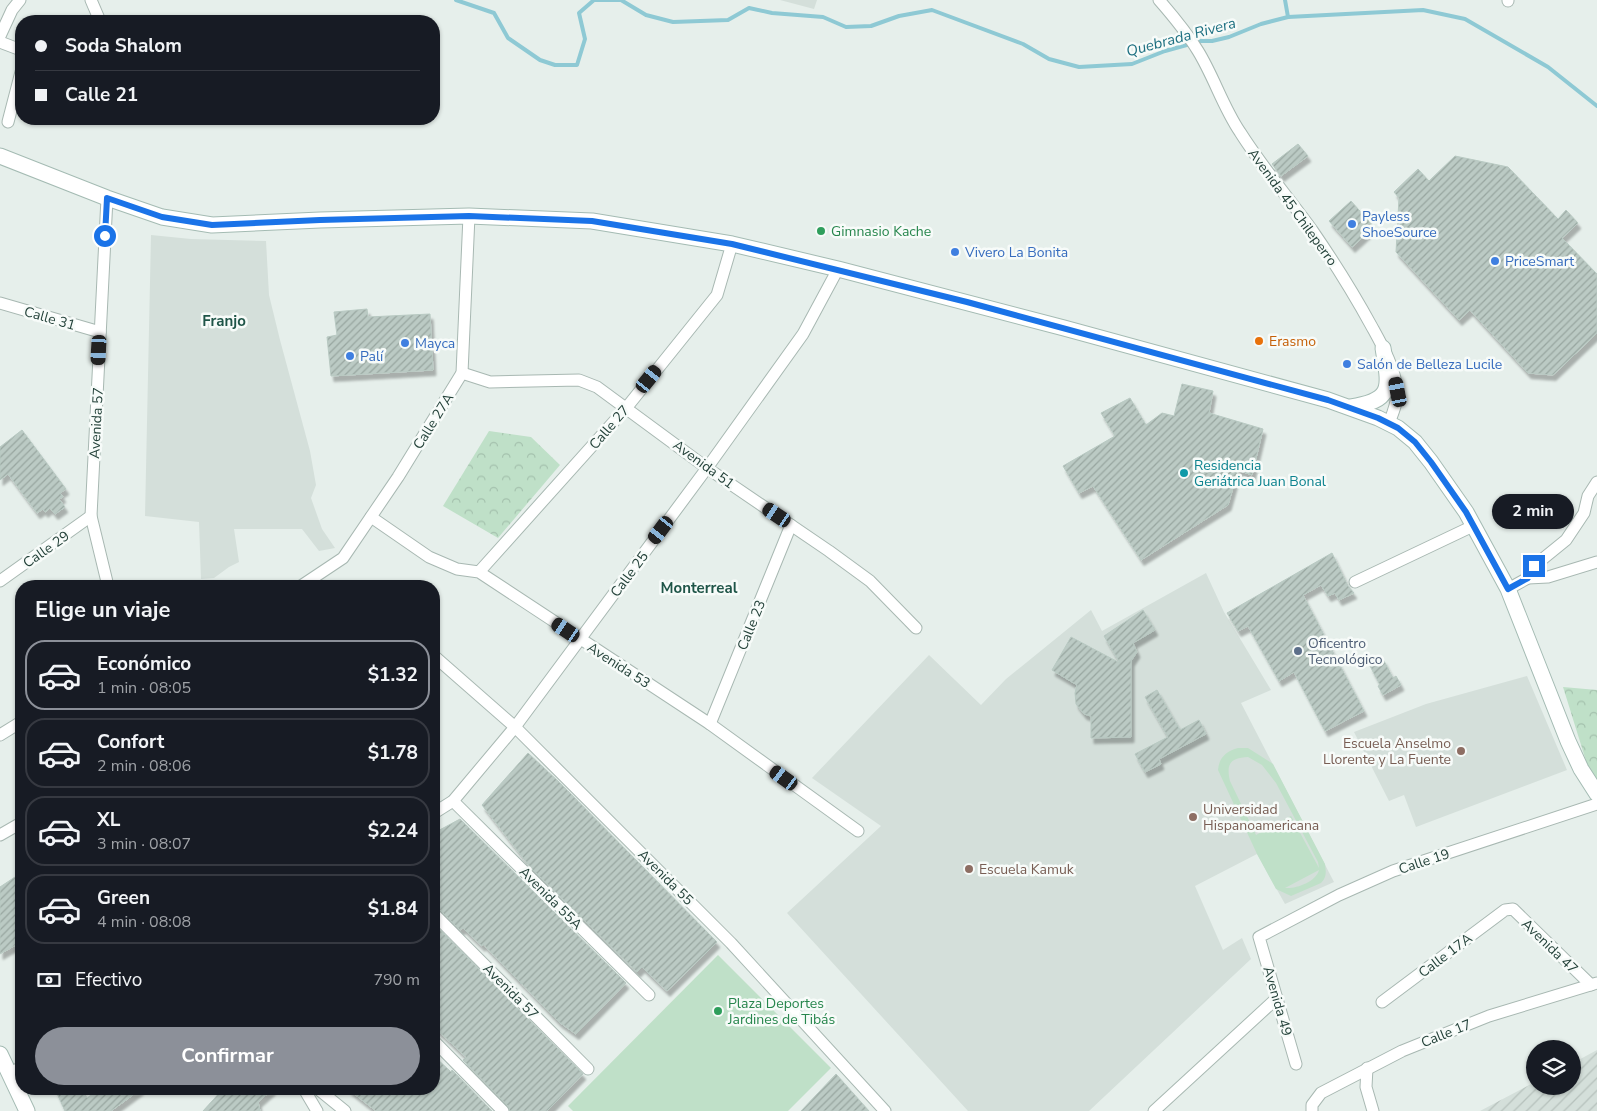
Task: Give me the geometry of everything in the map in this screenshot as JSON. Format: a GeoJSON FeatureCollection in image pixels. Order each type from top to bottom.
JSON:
{"type":"FeatureCollection","features":[{"type":"Feature","properties":{"kind":"main road"},"geometry":{"type":"LineString","coordinates":[[0,156],[107,198],[162,217],[212,225],[469,216],[592,221],[732,244],[838,269],[1064,328],[1319,397],[1349,407],[1398,428],[1421,449],[1454,494],[1508,589],[1568,741],[1581,769],[1597,794]]}},
{"type":"Feature","properties":{"kind":"main road"},"geometry":{"type":"LineString","coordinates":[[1349,407],[1367,405],[1378,400],[1384,394],[1388,387],[1384,348]]}},
{"type":"Feature","properties":{"kind":"main road"},"geometry":{"type":"LineString","coordinates":[[0,1054],[15,1070]]}},
{"type":"Feature","properties":{"kind":"main road"},"geometry":{"type":"LineString","coordinates":[[23,1095],[27,1111]]}},
{"type":"Feature","properties":{"kind":"street"},"geometry":{"type":"LineString","coordinates":[[0,36],[12,10],[20,0]]}},
{"type":"Feature","properties":{"kind":"street"},"geometry":{"type":"LineString","coordinates":[[91,0],[97,15]]}},
{"type":"Feature","properties":{"kind":"street","name":"Avenida 45 Chileperro"},"geometry":{"type":"LineString","coordinates":[[1159,0],[1172,14],[1198,52],[1240,132],[1344,278],[1384,348],[1394,372],[1398,392],[1395,409],[1389,423]]}},
{"type":"Feature","properties":{"kind":"street"},"geometry":{"type":"LineString","coordinates":[[0,42],[15,48]]}},
{"type":"Feature","properties":{"kind":"street"},"geometry":{"type":"LineString","coordinates":[[8,122],[15,95]]}},
{"type":"Feature","properties":{"kind":"street","name":"Avenida 57"},"geometry":{"type":"LineString","coordinates":[[107,198],[91,516],[107,580]]}},
{"type":"Feature","properties":{"kind":"street","name":"Calle 27A"},"geometry":{"type":"LineString","coordinates":[[310,580],[343,558],[398,477],[462,373],[469,216]]}},
{"type":"Feature","properties":{"kind":"street","name":"Calle 27"},"geometry":{"type":"LineString","coordinates":[[480,572],[626,407],[717,295],[732,244]]}},
{"type":"Feature","properties":{"kind":"street","name":"Calle 25"},"geometry":{"type":"LineString","coordinates":[[440,809],[453,801],[515,727],[708,468],[803,334],[838,269]]}},
{"type":"Feature","properties":{"kind":"street","name":"Calle 31"},"geometry":{"type":"LineString","coordinates":[[0,303],[100,332]]}},
{"type":"Feature","properties":{"kind":"street","name":"Avenida 51"},"geometry":{"type":"LineString","coordinates":[[462,373],[490,382],[579,380],[597,387],[708,468],[870,581],[916,628]]}},
{"type":"Feature","properties":{"kind":"street"},"geometry":{"type":"LineString","coordinates":[[1528,578],[1534,566],[1566,540],[1584,513],[1588,496],[1597,482]]}},
{"type":"Feature","properties":{"kind":"street","name":"Calle 29"},"geometry":{"type":"LineString","coordinates":[[0,581],[91,516]]}},
{"type":"Feature","properties":{"kind":"street","name":"Avenida 53"},"geometry":{"type":"LineString","coordinates":[[371,517],[429,557],[457,568],[480,572],[710,724],[858,831]]}},
{"type":"Feature","properties":{"kind":"street","name":"Calle 23"},"geometry":{"type":"LineString","coordinates":[[710,724],[791,525]]}},
{"type":"Feature","properties":{"kind":"street"},"geometry":{"type":"LineString","coordinates":[[1355,582],[1473,526]]}},
{"type":"Feature","properties":{"kind":"street"},"geometry":{"type":"LineString","coordinates":[[1508,589],[1528,578],[1548,577],[1597,562]]}},
{"type":"Feature","properties":{"kind":"street","name":"Avenida 55"},"geometry":{"type":"LineString","coordinates":[[440,661],[515,727],[732,942],[885,1111]]}},
{"type":"Feature","properties":{"kind":"street"},"geometry":{"type":"LineString","coordinates":[[0,735],[15,726]]}},
{"type":"Feature","properties":{"kind":"street","name":"Avenida 55A"},"geometry":{"type":"LineString","coordinates":[[453,801],[649,995]]}},
{"type":"Feature","properties":{"kind":"street","name":"Calle 19"},"geometry":{"type":"LineString","coordinates":[[1259,937],[1339,895],[1393,871],[1597,804]]}},
{"type":"Feature","properties":{"kind":"street"},"geometry":{"type":"LineString","coordinates":[[0,835],[15,826]]}},
{"type":"Feature","properties":{"kind":"street","name":"Avenida 47"},"geometry":{"type":"LineString","coordinates":[[1509,909],[1513,909],[1594,984]]}},
{"type":"Feature","properties":{"kind":"street","name":"Calle 17A"},"geometry":{"type":"LineString","coordinates":[[1382,1002],[1505,910],[1509,909]]}},
{"type":"Feature","properties":{"kind":"street","name":"Avenida 57"},"geometry":{"type":"LineString","coordinates":[[440,920],[588,1069]]}},
{"type":"Feature","properties":{"kind":"street","name":"Avenida 49"},"geometry":{"type":"LineString","coordinates":[[1259,937],[1296,1064]]}},
{"type":"Feature","properties":{"kind":"street","name":"Calle 17"},"geometry":{"type":"LineString","coordinates":[[1312,1111],[1312,1105],[1321,1093],[1402,1051],[1489,1016],[1594,984]]}},
{"type":"Feature","properties":{"kind":"street"},"geometry":{"type":"LineString","coordinates":[[1154,1111],[1277,998]]}},
{"type":"Feature","properties":{"kind":"street"},"geometry":{"type":"LineString","coordinates":[[440,1047],[503,1111]]}},
{"type":"Feature","properties":{"kind":"street"},"geometry":{"type":"LineString","coordinates":[[1367,1068],[1366,1087],[1373,1111]]}},
{"type":"Feature","properties":{"kind":"street"},"geometry":{"type":"LineString","coordinates":[[308,1095],[317,1111]]}},
{"type":"Feature","properties":{"kind":"street"},"geometry":{"type":"LineString","coordinates":[[326,1095],[346,1111]]}},
{"type":"Feature","properties":{"kind":"shaded area"},"geometry":{"type":"Polygon","coordinates":[[[780,0],[817,0],[814,9],[780,0]]]}},
{"type":"Feature","properties":{"kind":"shaded area"},"geometry":{"type":"Polygon","coordinates":[[[151,235],[191,239],[266,241],[269,295],[310,451],[316,485],[311,498],[322,529],[335,548],[319,551],[302,529],[234,529],[239,562],[214,578],[201,579],[199,522],[145,516],[151,235]]]}},
{"type":"Feature","properties":{"kind":"shaded area"},"geometry":{"type":"Polygon","coordinates":[[[1206,573],[1224,612],[1271,690],[1241,703],[1334,882],[1285,904],[1257,854],[1195,886],[1223,950],[1242,938],[1251,959],[1089,1111],[968,1111],[787,913],[881,826],[812,778],[929,655],[981,705],[1006,679],[1091,610],[1102,631],[1206,573]]]}},
{"type":"Feature","properties":{"kind":"shaded area","name":"Escuela Anselmo Llorente y La Fuente"},"geometry":{"type":"Polygon","coordinates":[[[1527,676],[1567,770],[1416,827],[1404,795],[1389,801],[1354,732],[1426,704],[1527,676]]]}},
{"type":"Feature","properties":{"kind":"shaded area"},"geometry":{"type":"Polygon","coordinates":[[[1597,1050],[1597,1111],[1480,1111],[1526,1087],[1526,1095],[1581,1095],[1581,1059],[1597,1050]]]}},
{"type":"Feature","properties":{"kind":"green space"},"geometry":{"type":"Polygon","coordinates":[[[489,431],[531,437],[560,465],[498,538],[443,506],[489,431]]]}},
{"type":"Feature","properties":{"kind":"green space"},"geometry":{"type":"Polygon","coordinates":[[[1563,687],[1597,690],[1597,794],[1596,793],[1563,687]]]}},
{"type":"Feature","properties":{"kind":"green space"},"geometry":{"type":"Polygon","coordinates":[[[1248,748],[1273,764],[1325,864],[1326,872],[1321,883],[1291,896],[1276,889],[1257,854],[1218,770],[1222,758],[1234,749],[1248,748]],[[1248,757],[1233,761],[1229,766],[1229,775],[1230,781],[1256,835],[1291,816],[1319,868],[1318,862],[1276,783],[1262,765],[1248,757]],[[1319,870],[1285,888],[1305,884],[1314,878],[1319,870]]]}},
{"type":"Feature","properties":{"kind":"green space","name":"Plaza Deportes Jardines de Tibás"},"geometry":{"type":"Polygon","coordinates":[[[718,955],[831,1068],[788,1111],[573,1111],[568,1106],[718,955]]]}},
{"type":"Feature","properties":{"kind":"building"},"geometry":{"type":"Polygon","coordinates":[[[1298,144],[1308,156],[1281,176],[1272,164],[1298,144]]]}},
{"type":"Feature","properties":{"kind":"building","name":"PriceSmart"},"geometry":{"type":"Polygon","coordinates":[[[1455,156],[1508,167],[1558,219],[1566,210],[1578,223],[1562,238],[1597,274],[1597,333],[1553,375],[1528,373],[1470,310],[1459,320],[1396,252],[1399,198],[1394,192],[1418,169],[1429,181],[1455,156]]]}},
{"type":"Feature","properties":{"kind":"building","name":"Payless ShoeSource"},"geometry":{"type":"Polygon","coordinates":[[[1351,201],[1374,227],[1352,247],[1329,221],[1351,201]]]}},
{"type":"Feature","properties":{"kind":"building"},"geometry":{"type":"Polygon","coordinates":[[[367,309],[368,317],[430,314],[433,370],[331,376],[327,337],[337,335],[334,312],[367,309]]]}},
{"type":"Feature","properties":{"kind":"building","name":"Residencia Geriátrica Juan Bonal"},"geometry":{"type":"Polygon","coordinates":[[[1182,384],[1213,391],[1209,413],[1263,429],[1252,475],[1238,470],[1228,505],[1141,560],[1093,486],[1079,493],[1063,466],[1115,436],[1101,413],[1130,398],[1146,425],[1162,413],[1174,416],[1182,384]]]}},
{"type":"Feature","properties":{"kind":"building"},"geometry":{"type":"Polygon","coordinates":[[[22,430],[66,489],[60,493],[63,497],[59,499],[65,507],[55,514],[50,508],[45,512],[43,509],[37,513],[8,474],[0,480],[0,447],[22,430]]]}},
{"type":"Feature","properties":{"kind":"building","name":"Oficentro Tecnológico"},"geometry":{"type":"Polygon","coordinates":[[[1332,553],[1348,586],[1354,593],[1339,600],[1335,593],[1328,596],[1321,585],[1303,595],[1364,711],[1325,731],[1294,672],[1279,681],[1248,626],[1238,631],[1227,613],[1332,553]]]}},
{"type":"Feature","properties":{"kind":"building"},"geometry":{"type":"Polygon","coordinates":[[[1143,610],[1155,630],[1133,643],[1137,652],[1131,661],[1131,737],[1091,738],[1091,716],[1084,714],[1076,704],[1075,693],[1077,685],[1052,670],[1071,637],[1120,663],[1104,636],[1143,610]]]}},
{"type":"Feature","properties":{"kind":"building","name":"Oficentro Tecnológico"},"geometry":{"type":"Polygon","coordinates":[[[1383,659],[1393,678],[1396,676],[1401,685],[1383,695],[1370,666],[1383,659]]]}},
{"type":"Feature","properties":{"kind":"building"},"geometry":{"type":"Polygon","coordinates":[[[1157,690],[1180,730],[1199,720],[1206,734],[1159,759],[1161,764],[1145,772],[1135,754],[1168,737],[1145,697],[1157,690]]]}},
{"type":"Feature","properties":{"kind":"building"},"geometry":{"type":"Polygon","coordinates":[[[528,753],[717,942],[667,991],[642,967],[637,972],[531,868],[482,805],[528,753]]]}},
{"type":"Feature","properties":{"kind":"building"},"geometry":{"type":"Polygon","coordinates":[[[460,819],[626,983],[576,1034],[559,1022],[483,944],[482,946],[463,928],[460,930],[440,910],[440,830],[460,819]]]}},
{"type":"Feature","properties":{"kind":"building"},"geometry":{"type":"Polygon","coordinates":[[[15,877],[15,945],[0,954],[0,887],[15,877]]]}},
{"type":"Feature","properties":{"kind":"building"},"geometry":{"type":"Polygon","coordinates":[[[440,930],[583,1074],[547,1111],[510,1111],[508,1106],[463,1060],[466,1057],[440,1033],[440,930]]]}},
{"type":"Feature","properties":{"kind":"building"},"geometry":{"type":"Polygon","coordinates":[[[440,1062],[451,1072],[452,1070],[492,1111],[376,1111],[356,1095],[440,1095],[440,1062]]]}},
{"type":"Feature","properties":{"kind":"building"},"geometry":{"type":"Polygon","coordinates":[[[836,1074],[869,1111],[801,1111],[836,1074]]]}},
{"type":"Feature","properties":{"kind":"building"},"geometry":{"type":"Polygon","coordinates":[[[58,1095],[85,1095],[87,1098],[91,1095],[133,1095],[111,1111],[65,1111],[58,1095]]]}},
{"type":"Feature","properties":{"kind":"building"},"geometry":{"type":"Polygon","coordinates":[[[218,1095],[266,1095],[258,1102],[260,1111],[203,1111],[218,1095]]]}},
{"type":"Feature","properties":{"kind":"waterway","name":"Quebrada Rivera"},"geometry":{"type":"LineString","coordinates":[[456,0],[494,13],[508,38],[540,60],[555,65],[577,65],[585,39],[579,13],[594,0],[621,0],[646,15],[673,22],[728,20],[749,8],[772,13],[823,17],[846,27],[871,26],[899,16],[932,10],[1023,44],[1049,59],[1079,67],[1132,64],[1165,51],[1201,41],[1212,41],[1229,37],[1261,24],[1288,17],[1423,10],[1465,19],[1548,67],[1597,106]]}},
{"type":"Feature","properties":{"kind":"waterway"},"geometry":{"type":"LineString","coordinates":[[1285,0],[1288,17]]}},
{"type":"Feature","properties":{"kind":"place","name":"Payless ShoeSource"},"geometry":{"type":"Point","coordinates":[1352,224]}},
{"type":"Feature","properties":{"kind":"place","name":"Gimnasio Kache"},"geometry":{"type":"Point","coordinates":[821,231]}},
{"type":"Feature","properties":{"kind":"place","name":"Vivero La Bonita"},"geometry":{"type":"Point","coordinates":[955,252]}},
{"type":"Feature","properties":{"kind":"place","name":"PriceSmart"},"geometry":{"type":"Point","coordinates":[1495,261]}},
{"type":"Feature","properties":{"kind":"place","name":"Erasmo"},"geometry":{"type":"Point","coordinates":[1259,341]}},
{"type":"Feature","properties":{"kind":"place","name":"Mayca"},"geometry":{"type":"Point","coordinates":[405,343]}},
{"type":"Feature","properties":{"kind":"place","name":"Palí"},"geometry":{"type":"Point","coordinates":[350,356]}},
{"type":"Feature","properties":{"kind":"place","name":"Salón de Belleza Lucile"},"geometry":{"type":"Point","coordinates":[1347,364]}},
{"type":"Feature","properties":{"kind":"place","name":"Residencia Geriátrica Juan Bonal"},"geometry":{"type":"Point","coordinates":[1184,473]}},
{"type":"Feature","properties":{"kind":"place","name":"Oficentro Tecnológico"},"geometry":{"type":"Point","coordinates":[1298,651]}},
{"type":"Feature","properties":{"kind":"place","name":"Escuela Anselmo Llorente y La Fuente"},"geometry":{"type":"Point","coordinates":[1461,751]}},
{"type":"Feature","properties":{"kind":"place","name":"Universidad Hispanoamericana"},"geometry":{"type":"Point","coordinates":[1193,817]}},
{"type":"Feature","properties":{"kind":"place","name":"Escuela Kamuk"},"geometry":{"type":"Point","coordinates":[969,869]}},
{"type":"Feature","properties":{"kind":"place","name":"Plaza Deportes Jardines de Tibás"},"geometry":{"type":"Point","coordinates":[718,1011]}},
{"type":"Feature","properties":{"kind":"district","name":"Franjo"},"geometry":{"type":"Point","coordinates":[224,321]}},
{"type":"Feature","properties":{"kind":"district","name":"Monterreal"},"geometry":{"type":"Point","coordinates":[699,588]}},
{"type":"Feature","properties":{"kind":"route"},"geometry":{"type":"LineString","coordinates":[[105,236],[107,198],[162,217],[212,225],[469,216],[592,221],[732,244],[1048,323],[1328,400],[1378,418],[1398,428],[1415,442],[1431,462],[1466,512],[1508,589],[1528,578],[1534,566]]}}]}
